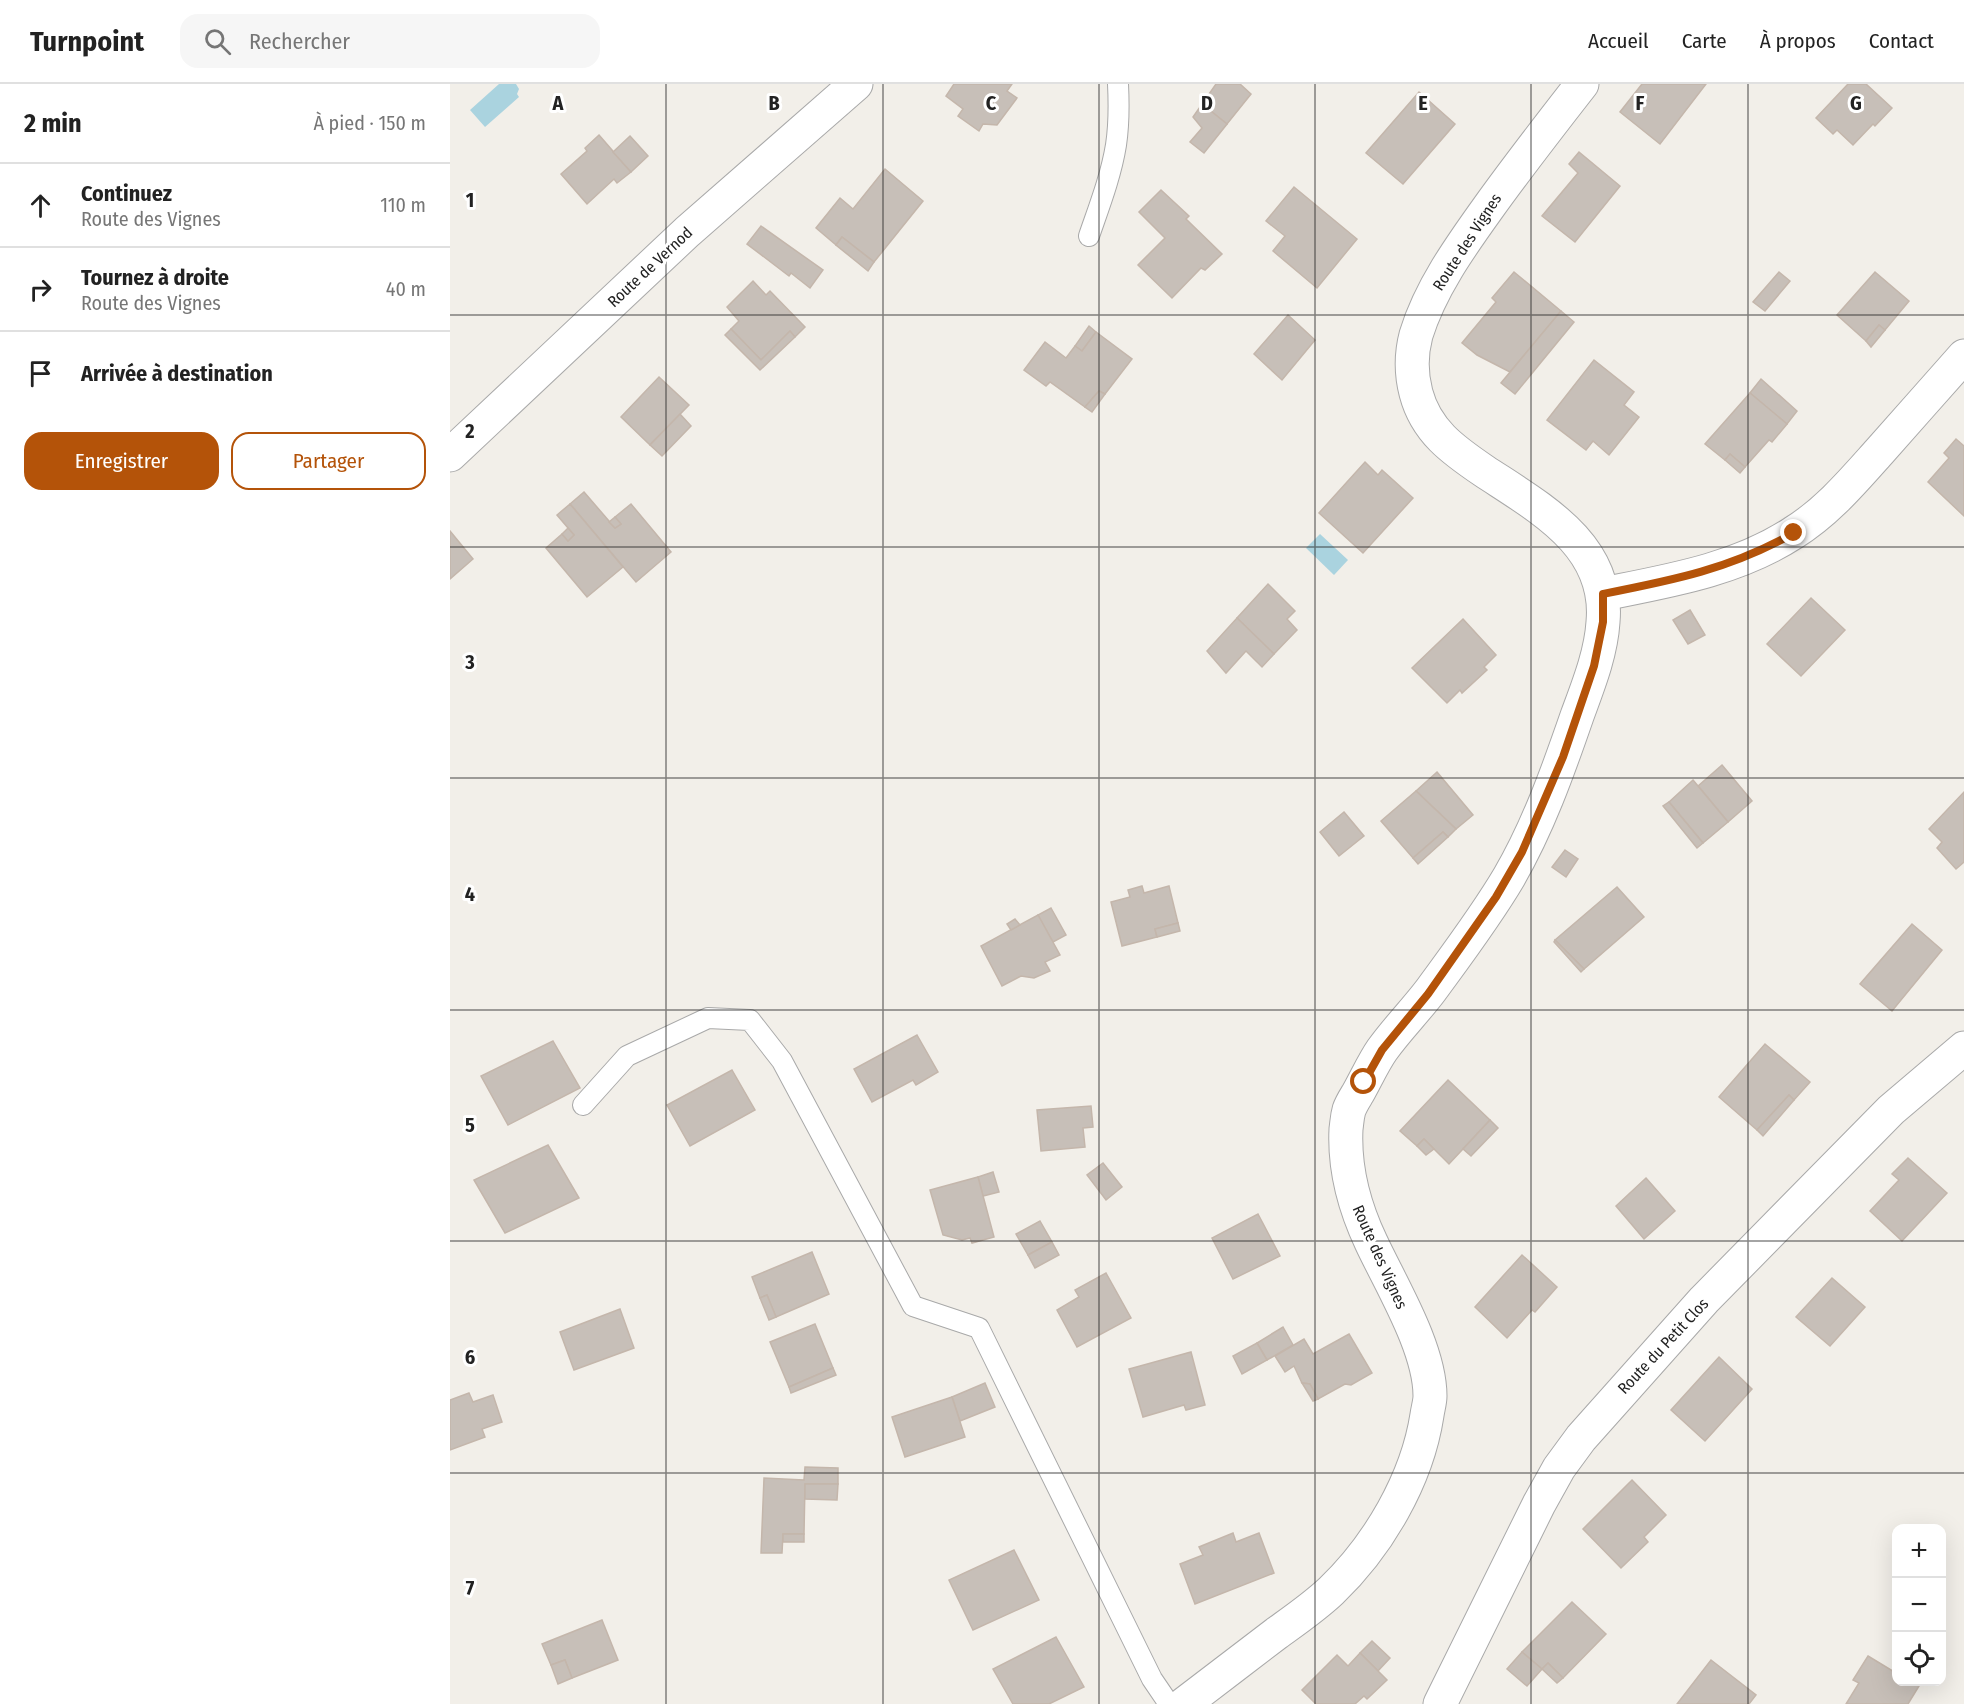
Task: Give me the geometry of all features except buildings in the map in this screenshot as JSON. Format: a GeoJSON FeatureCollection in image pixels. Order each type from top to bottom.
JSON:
{"type":"FeatureCollection","features":[{"type":"Feature","properties":{"kind":"street","name":"Route de Vernod"},"geometry":{"type":"LineString","coordinates":[[451,452],[687,232],[856,84]]}},
{"type":"Feature","properties":{"kind":"street","name":"Route des Vignes"},"geometry":{"type":"LineString","coordinates":[[1184,1704],[1326,1596],[1354,1567],[1403,1492],[1424,1433],[1430,1395],[1424,1361],[1413,1329],[1363,1225],[1350,1184],[1346,1145],[1347,1113],[1382,1050],[1428,994],[1496,897],[1522,852],[1563,757],[1594,666],[1603,622],[1603,594],[1597,573],[1586,552],[1570,534],[1531,502],[1449,447],[1436,434],[1425,418],[1418,401],[1413,383],[1412,361],[1421,320],[1448,267],[1526,155],[1582,84]]}},
{"type":"Feature","properties":{"kind":"street"},"geometry":{"type":"LineString","coordinates":[[1603,594],[1710,571],[1754,554],[1794,533],[1838,498],[1964,356]]}},
{"type":"Feature","properties":{"kind":"street","name":"Route du Petit Clos"},"geometry":{"type":"LineString","coordinates":[[1440,1704],[1539,1504],[1559,1468],[1581,1438],[1704,1300],[1891,1110],[1964,1048]]}},
{"type":"Feature","properties":{"kind":"lane"},"geometry":{"type":"LineString","coordinates":[[1089,236],[1116,146],[1119,115],[1118,84]]}},
{"type":"Feature","properties":{"kind":"lane"},"geometry":{"type":"LineString","coordinates":[[583,1105],[627,1056],[708,1018],[750,1020],[782,1061],[913,1306],[979,1328],[1152,1678],[1169,1704]]}},
{"type":"Feature","properties":{"kind":"water"},"geometry":{"type":"Polygon","coordinates":[[[499,84],[516,84],[519,97],[485,127],[470,110],[499,84]]]}},
{"type":"Feature","properties":{"kind":"water"},"geometry":{"type":"Polygon","coordinates":[[[1320,534],[1348,560],[1334,575],[1306,548],[1320,534]]]}},
{"type":"Feature","properties":{"kind":"route"},"geometry":{"type":"LineString","coordinates":[[1364,1082],[1382,1050],[1428,994],[1496,897],[1522,852],[1563,757],[1583,702],[1600,644],[1603,594],[1710,571],[1746,557],[1794,533]]}}]}
